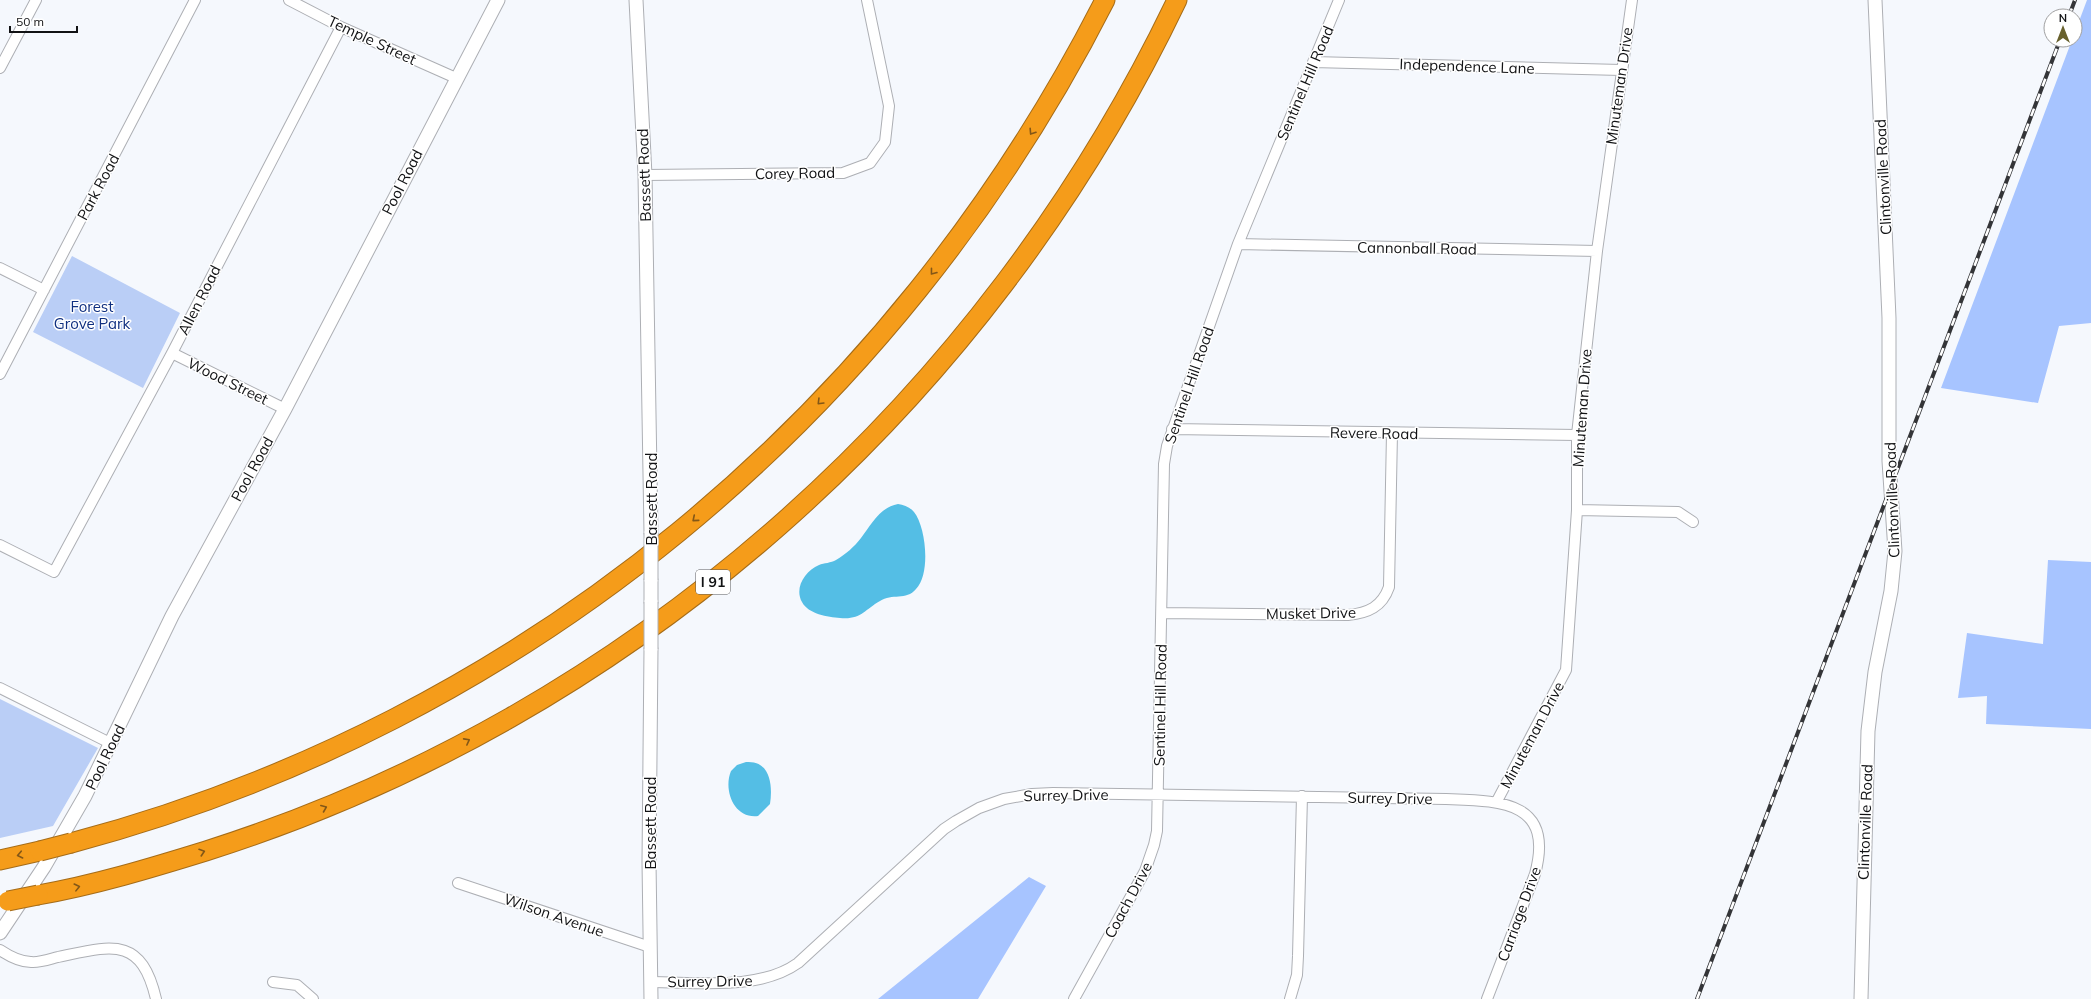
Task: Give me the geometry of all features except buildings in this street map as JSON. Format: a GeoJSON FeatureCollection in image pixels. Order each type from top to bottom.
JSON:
{"type":"FeatureCollection","features":[{"type":"Feature","properties":{"kind":"highway"},"geometry":{"type":"LineString","coordinates":[[0,860],[71,843],[151,819],[236,789],[323,752],[401,714],[472,675],[558,621],[625,575],[679,532],[782,441],[857,363],[918,291],[973,219],[1027,139],[1073,62],[1105,0]]}},
{"type":"Feature","properties":{"kind":"highway","name":"I 91"},"geometry":{"type":"LineString","coordinates":[[4,902],[121,876],[224,845],[304,816],[378,785],[462,744],[523,711],[615,653],[694,597],[771,533],[836,474],[917,389],[968,330],[1030,248],[1076,180],[1136,81],[1177,0]]}},
{"type":"Feature","properties":{"kind":"street"},"geometry":{"type":"LineString","coordinates":[[0,68],[36,0]]}},
{"type":"Feature","properties":{"kind":"street","name":"Park Road"},"geometry":{"type":"LineString","coordinates":[[0,374],[195,0]]}},
{"type":"Feature","properties":{"kind":"street","name":"Temple Street"},"geometry":{"type":"LineString","coordinates":[[289,0],[341,27],[456,78]]}},
{"type":"Feature","properties":{"kind":"street","name":"Pool Road"},"geometry":{"type":"LineString","coordinates":[[0,933],[48,861],[85,796],[112,744],[172,616],[285,409],[456,78],[498,0]]}},
{"type":"Feature","properties":{"kind":"street","name":"Bassett Road"},"geometry":{"type":"LineString","coordinates":[[636,0],[645,176],[651,533],[651,999]]}},
{"type":"Feature","properties":{"kind":"street","name":"Corey Road"},"geometry":{"type":"LineString","coordinates":[[645,176],[843,173],[870,163],[885,142],[889,106],[867,0]]}},
{"type":"Feature","properties":{"kind":"street","name":"Sentinel Hill Road"},"geometry":{"type":"LineString","coordinates":[[1159,795],[1164,464],[1172,429],[1238,244],[1312,62],[1339,0]]}},
{"type":"Feature","properties":{"kind":"street","name":"Minuteman Drive"},"geometry":{"type":"LineString","coordinates":[[1497,801],[1566,670],[1577,510],[1577,435],[1597,251],[1621,70],[1632,0]]}},
{"type":"Feature","properties":{"kind":"street","name":"Clintonville Road"},"geometry":{"type":"LineString","coordinates":[[1861,999],[1868,731],[1875,672],[1891,591],[1895,551],[1889,461],[1889,318],[1875,0]]}},
{"type":"Feature","properties":{"kind":"street","name":"Allen Road"},"geometry":{"type":"LineString","coordinates":[[0,544],[54,572],[172,353],[341,27]]}},
{"type":"Feature","properties":{"kind":"street","name":"Independence Lane"},"geometry":{"type":"LineString","coordinates":[[1312,62],[1621,70]]}},
{"type":"Feature","properties":{"kind":"street","name":"Cannonball Road"},"geometry":{"type":"LineString","coordinates":[[1238,244],[1597,251]]}},
{"type":"Feature","properties":{"kind":"street"},"geometry":{"type":"LineString","coordinates":[[0,268],[44,290]]}},
{"type":"Feature","properties":{"kind":"street","name":"Wood Street"},"geometry":{"type":"LineString","coordinates":[[172,353],[285,409]]}},
{"type":"Feature","properties":{"kind":"street","name":"Revere Road"},"geometry":{"type":"LineString","coordinates":[[1172,429],[1577,435]]}},
{"type":"Feature","properties":{"kind":"street","name":"Musket Drive"},"geometry":{"type":"LineString","coordinates":[[1162,613],[1348,615],[1371,610],[1380,604],[1386,597],[1389,587],[1392,433]]}},
{"type":"Feature","properties":{"kind":"street"},"geometry":{"type":"LineString","coordinates":[[1577,510],[1678,512],[1693,522]]}},
{"type":"Feature","properties":{"kind":"street"},"geometry":{"type":"LineString","coordinates":[[0,688],[112,744]]}},
{"type":"Feature","properties":{"kind":"street","name":"Surrey Drive"},"geometry":{"type":"LineString","coordinates":[[651,982],[748,982],[781,974],[798,963],[944,829],[966,814],[991,803],[1032,794],[1302,796],[1497,801]]}},
{"type":"Feature","properties":{"kind":"street","name":"Coach Drive"},"geometry":{"type":"LineString","coordinates":[[1074,999],[1150,860],[1157,831],[1159,795]]}},
{"type":"Feature","properties":{"kind":"street"},"geometry":{"type":"LineString","coordinates":[[1290,999],[1297,975],[1302,796]]}},
{"type":"Feature","properties":{"kind":"street","name":"Carriage Drive"},"geometry":{"type":"LineString","coordinates":[[1487,999],[1535,874],[1539,851],[1535,827],[1529,818],[1521,810],[1497,801]]}},
{"type":"Feature","properties":{"kind":"street","name":"Wilson Avenue"},"geometry":{"type":"LineString","coordinates":[[458,883],[650,947]]}},
{"type":"Feature","properties":{"kind":"street"},"geometry":{"type":"LineString","coordinates":[[0,950],[14,958],[31,962],[92,950],[114,949],[132,953],[144,964],[152,982],[156,999]]}},
{"type":"Feature","properties":{"kind":"street"},"geometry":{"type":"LineString","coordinates":[[273,982],[297,985],[313,999]]}},
{"type":"Feature","properties":{"kind":"green space","name":"Forest Grove Park"},"geometry":{"type":"Polygon","coordinates":[[[72,256],[180,313],[143,388],[33,332],[72,256]]]}},
{"type":"Feature","properties":{"kind":"green space"},"geometry":{"type":"Polygon","coordinates":[[[0,699],[98,748],[53,826],[0,838],[0,699]]]}},
{"type":"Feature","properties":{"kind":"shaded area"},"geometry":{"type":"Polygon","coordinates":[[[2087,0],[2091,0],[2091,323],[2059,326],[2038,403],[1941,388],[2069,48],[2083,48],[2083,11],[2087,0]]]}},
{"type":"Feature","properties":{"kind":"shaded area"},"geometry":{"type":"Polygon","coordinates":[[[898,504],[907,506],[914,512],[918,519],[924,539],[924,573],[921,582],[916,589],[908,595],[889,597],[875,604],[858,616],[847,618],[824,616],[813,612],[805,606],[800,597],[799,591],[802,580],[809,571],[821,564],[840,558],[853,547],[872,522],[881,513],[898,504]]]}},
{"type":"Feature","properties":{"kind":"shaded area"},"geometry":{"type":"Polygon","coordinates":[[[2048,560],[2091,562],[2091,729],[1986,724],[1987,696],[1958,698],[1967,633],[2043,644],[2048,560]]]}},
{"type":"Feature","properties":{"kind":"shaded area"},"geometry":{"type":"Polygon","coordinates":[[[746,762],[754,762],[765,769],[770,782],[770,804],[758,816],[750,816],[737,808],[732,802],[728,786],[731,771],[737,765],[746,762]]]}},
{"type":"Feature","properties":{"kind":"shaded area"},"geometry":{"type":"Polygon","coordinates":[[[1029,877],[1046,886],[978,999],[878,999],[1029,877]]]}},
{"type":"Feature","properties":{"kind":"railway"},"geometry":{"type":"LineString","coordinates":[[2072,8],[2075,0]]}},
{"type":"Feature","properties":{"kind":"railway"},"geometry":{"type":"LineString","coordinates":[[1697,999],[2057,48]]}}]}
